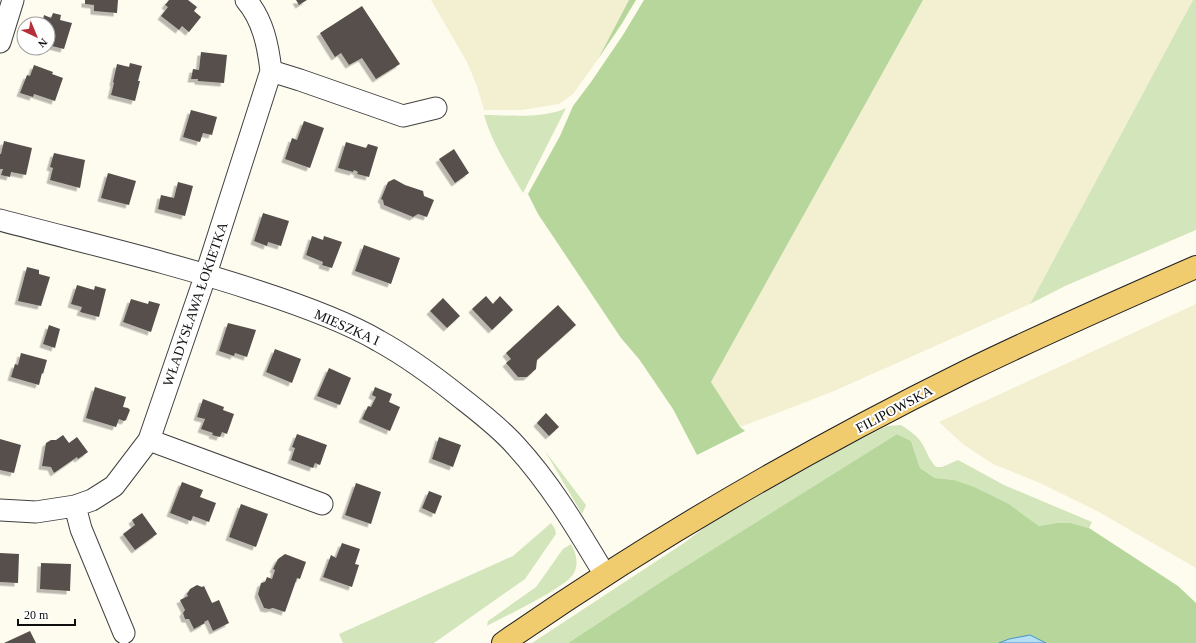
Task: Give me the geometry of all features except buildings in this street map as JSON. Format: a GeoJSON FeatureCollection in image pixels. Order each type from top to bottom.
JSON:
{"type":"FeatureCollection","features":[{"type":"Feature","properties":{"kind":"main road","name":"FILIPOWSKA"},"geometry":{"type":"LineString","coordinates":[[503,643],[605,574],[755,484],[964,372],[1025,343],[1196,267]]}},
{"type":"Feature","properties":{"kind":"street"},"geometry":{"type":"LineString","coordinates":[[0,42],[13,0]]}},
{"type":"Feature","properties":{"kind":"street","name":"WŁADYSŁAWA ŁOKIETKA"},"geometry":{"type":"LineString","coordinates":[[0,510],[36,512],[75,506],[92,500],[114,486],[149,440],[206,274],[271,71],[268,50],[259,19],[246,0]]}},
{"type":"Feature","properties":{"kind":"street"},"geometry":{"type":"LineString","coordinates":[[271,71],[403,116],[436,108]]}},
{"type":"Feature","properties":{"kind":"street","name":"MIESZKA I"},"geometry":{"type":"LineString","coordinates":[[0,220],[206,274],[283,300],[342,323],[378,340],[412,361],[449,388],[485,417],[515,445],[540,475],[562,506],[605,574]]}},
{"type":"Feature","properties":{"kind":"street"},"geometry":{"type":"LineString","coordinates":[[149,440],[322,504]]}},
{"type":"Feature","properties":{"kind":"street"},"geometry":{"type":"LineString","coordinates":[[75,506],[81,529],[124,633]]}},
{"type":"Feature","properties":{"kind":"shaded area"},"geometry":{"type":"Polygon","coordinates":[[[431,0],[629,0],[598,59],[573,94],[559,104],[522,110],[484,110],[477,86],[467,62],[431,0]]]}},
{"type":"Feature","properties":{"kind":"shaded area"},"geometry":{"type":"Polygon","coordinates":[[[923,0],[1193,0],[1030,304],[834,391],[740,427],[711,382],[923,0]]]}},
{"type":"Feature","properties":{"kind":"shaded area"},"geometry":{"type":"Polygon","coordinates":[[[1196,304],[1196,568],[1099,512],[1040,483],[993,464],[964,445],[939,422],[1196,304]]]}},
{"type":"Feature","properties":{"kind":"green space"},"geometry":{"type":"Polygon","coordinates":[[[629,0],[636,0],[598,59],[629,0]]]}},
{"type":"Feature","properties":{"kind":"green space"},"geometry":{"type":"Polygon","coordinates":[[[644,0],[923,0],[711,382],[740,427],[745,431],[697,455],[673,409],[639,359],[621,338],[538,214],[528,194],[560,136],[573,106],[623,35],[644,0]]]}},
{"type":"Feature","properties":{"kind":"green space"},"geometry":{"type":"Polygon","coordinates":[[[1193,0],[1196,0],[1196,230],[1065,286],[1030,304],[1193,0]]]}},
{"type":"Feature","properties":{"kind":"green space"},"geometry":{"type":"Polygon","coordinates":[[[566,108],[523,193],[496,145],[484,115],[537,115],[547,114],[566,108]]]}},
{"type":"Feature","properties":{"kind":"green space"},"geometry":{"type":"Polygon","coordinates":[[[901,425],[919,439],[936,467],[942,467],[958,460],[1004,485],[1092,522],[1089,528],[1071,523],[1056,523],[1039,526],[1009,504],[954,480],[935,478],[920,468],[911,441],[897,434],[670,576],[568,643],[532,643],[684,543],[709,524],[843,448],[887,426],[901,425]]]}},
{"type":"Feature","properties":{"kind":"green space"},"geometry":{"type":"Polygon","coordinates":[[[897,434],[911,441],[920,468],[935,478],[954,480],[974,487],[1009,504],[1039,526],[1056,523],[1071,523],[1089,528],[1178,586],[1196,603],[1196,643],[1046,643],[1030,635],[1009,639],[999,643],[568,643],[670,576],[897,434]]]}},
{"type":"Feature","properties":{"kind":"green space"},"geometry":{"type":"Polygon","coordinates":[[[545,451],[586,505],[582,514],[545,451]]]}},
{"type":"Feature","properties":{"kind":"green space"},"geometry":{"type":"Polygon","coordinates":[[[551,523],[556,534],[525,579],[434,643],[343,643],[339,634],[513,556],[551,523]]]}},
{"type":"Feature","properties":{"kind":"green space"},"geometry":{"type":"Polygon","coordinates":[[[571,544],[577,562],[576,569],[569,579],[548,594],[487,626],[488,621],[536,587],[563,549],[571,544]]]}},
{"type":"Feature","properties":{"kind":"water"},"geometry":{"type":"Polygon","coordinates":[[[1030,635],[1046,643],[999,643],[1009,639],[1030,635]]]}}]}
